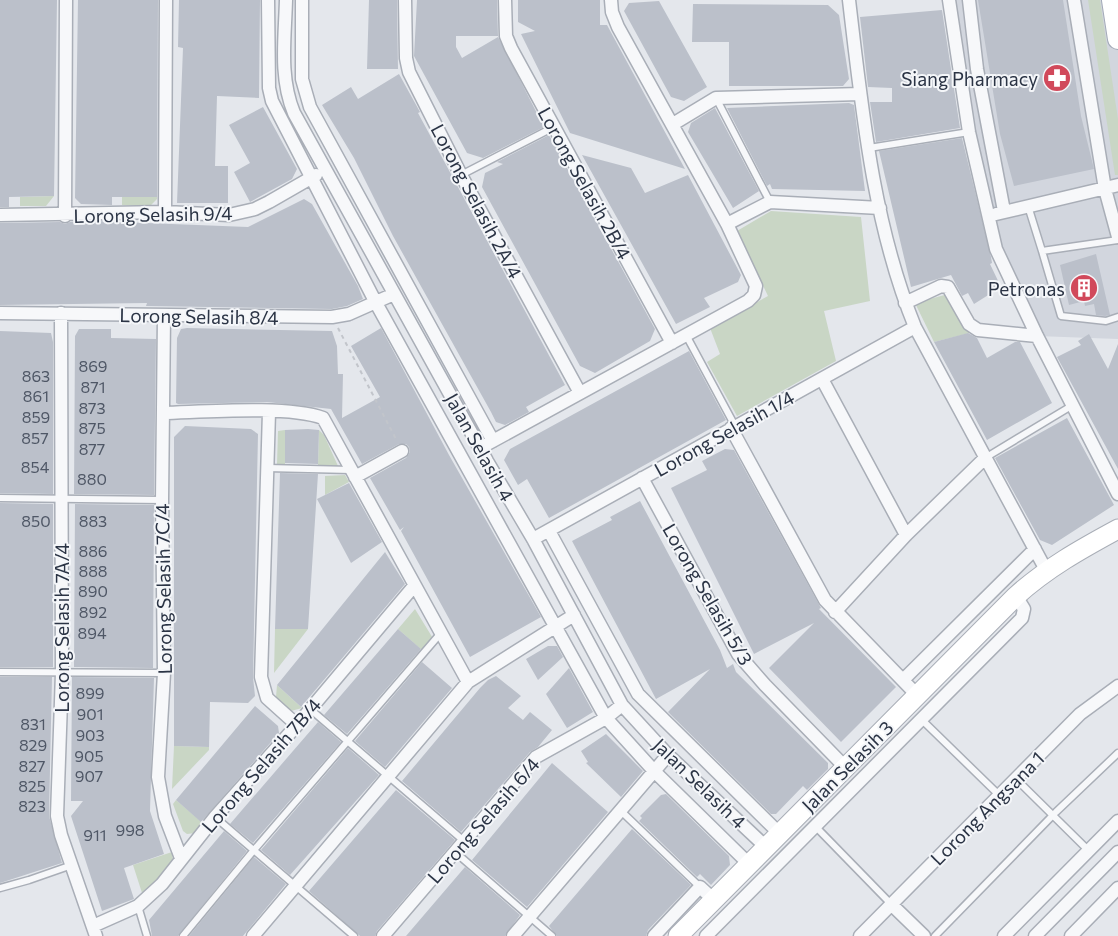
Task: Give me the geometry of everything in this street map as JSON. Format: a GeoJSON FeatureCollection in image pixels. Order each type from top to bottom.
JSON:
{"type":"FeatureCollection","features":[{"type":"Feature","properties":{"kind":"main road"},"geometry":{"type":"LineString","coordinates":[[1112,0],[1118,40]]}},
{"type":"Feature","properties":{"kind":"street"},"geometry":{"type":"LineString","coordinates":[[65,216],[66,0]]}},
{"type":"Feature","properties":{"kind":"street"},"geometry":{"type":"LineString","coordinates":[[164,212],[166,0]]}},
{"type":"Feature","properties":{"kind":"street"},"geometry":{"type":"LineString","coordinates":[[268,0],[269,88],[272,101],[310,179],[376,303],[470,471],[555,629],[606,718],[655,772],[749,864]]}},
{"type":"Feature","properties":{"kind":"street","name":"Jalan Selasih 4"},"geometry":{"type":"LineString","coordinates":[[286,0],[284,76],[288,98],[324,169],[533,540],[622,705],[668,755],[773,840]]}},
{"type":"Feature","properties":{"kind":"street"},"geometry":{"type":"LineString","coordinates":[[302,0],[302,79],[310,107],[493,441]]}},
{"type":"Feature","properties":{"kind":"street","name":"Lorong Selasih 2A/4"},"geometry":{"type":"LineString","coordinates":[[405,0],[406,58],[409,72],[461,175],[580,393]]}},
{"type":"Feature","properties":{"kind":"street","name":"Lorong Selasih 2B/4"},"geometry":{"type":"LineString","coordinates":[[505,0],[506,36],[511,48],[672,343]]}},
{"type":"Feature","properties":{"kind":"street"},"geometry":{"type":"LineString","coordinates":[[480,448],[748,301],[754,295],[756,286],[727,224],[618,27],[612,12],[611,0]]}},
{"type":"Feature","properties":{"kind":"street"},"geometry":{"type":"LineString","coordinates":[[849,0],[860,94],[880,208],[905,303],[915,327],[1046,570]]}},
{"type":"Feature","properties":{"kind":"street"},"geometry":{"type":"LineString","coordinates":[[949,0],[970,132],[996,249],[1037,336],[1118,494]]}},
{"type":"Feature","properties":{"kind":"street"},"geometry":{"type":"LineString","coordinates":[[969,0],[977,69],[1004,211]]}},
{"type":"Feature","properties":{"kind":"street"},"geometry":{"type":"LineString","coordinates":[[1074,0],[1105,189],[1118,239]]}},
{"type":"Feature","properties":{"kind":"street"},"geometry":{"type":"LineString","coordinates":[[673,124],[716,98],[860,94]]}},
{"type":"Feature","properties":{"kind":"street","name":"Lorong Selasih 9/4"},"geometry":{"type":"LineString","coordinates":[[0,215],[65,216],[164,212],[229,215],[244,212],[269,202],[324,169]]}},
{"type":"Feature","properties":{"kind":"street"},"geometry":{"type":"LineString","coordinates":[[988,218],[1004,211],[1118,185]]}},
{"type":"Feature","properties":{"kind":"street"},"geometry":{"type":"LineString","coordinates":[[727,224],[770,202],[880,208]]}},
{"type":"Feature","properties":{"kind":"street"},"geometry":{"type":"LineString","coordinates":[[905,303],[941,286],[948,287],[969,324],[978,330],[1037,336]]}},
{"type":"Feature","properties":{"kind":"street","name":"Lorong Selasih 8/4"},"geometry":{"type":"LineString","coordinates":[[0,313],[332,317],[376,303],[394,294]]}},
{"type":"Feature","properties":{"kind":"street","name":"Lorong Selasih 7A/4"},"geometry":{"type":"LineString","coordinates":[[61,313],[62,673],[57,816],[61,835],[73,864],[95,931]]}},
{"type":"Feature","properties":{"kind":"street","name":"Lorong Selasih 7C/4"},"geometry":{"type":"LineString","coordinates":[[164,316],[162,500],[164,673],[158,777],[165,816],[182,858]]}},
{"type":"Feature","properties":{"kind":"street","name":"Lorong Selasih 1/4"},"geometry":{"type":"LineString","coordinates":[[533,540],[915,327]]}},
{"type":"Feature","properties":{"kind":"street"},"geometry":{"type":"LineString","coordinates":[[822,379],[906,535]]}},
{"type":"Feature","properties":{"kind":"street"},"geometry":{"type":"LineString","coordinates":[[163,413],[269,412],[314,415],[323,418],[468,682]]}},
{"type":"Feature","properties":{"kind":"street"},"geometry":{"type":"LineString","coordinates":[[269,412],[261,677],[268,698],[297,725]]}},
{"type":"Feature","properties":{"kind":"street"},"geometry":{"type":"LineString","coordinates":[[733,427],[825,600],[918,696]]}},
{"type":"Feature","properties":{"kind":"street"},"geometry":{"type":"LineString","coordinates":[[353,474],[402,451]]}},
{"type":"Feature","properties":{"kind":"street"},"geometry":{"type":"LineString","coordinates":[[835,612],[906,535],[985,458]]}},
{"type":"Feature","properties":{"kind":"street"},"geometry":{"type":"LineString","coordinates":[[470,471],[487,461]]}},
{"type":"Feature","properties":{"kind":"street","name":"Lorong Selasih 5/3"},"geometry":{"type":"LineString","coordinates":[[642,478],[738,654],[765,685],[846,767]]}},
{"type":"Feature","properties":{"kind":"street","name":"Jalan Selasih 3"},"geometry":{"type":"LineString","coordinates":[[678,936],[1016,596],[1046,570],[1118,529]]}},
{"type":"Feature","properties":{"kind":"street"},"geometry":{"type":"LineString","coordinates":[[548,531],[630,684],[773,840]]}},
{"type":"Feature","properties":{"kind":"street"},"geometry":{"type":"LineString","coordinates":[[903,680],[1035,549]]}},
{"type":"Feature","properties":{"kind":"street","name":"Lorong Selasih 7B/4"},"geometry":{"type":"LineString","coordinates":[[95,931],[138,906],[162,884],[215,817],[297,725],[414,586]]}},
{"type":"Feature","properties":{"kind":"street","name":"Jalan Selasih 3"},"geometry":{"type":"LineString","coordinates":[[706,936],[1022,618],[1024,608],[1016,596]]}},
{"type":"Feature","properties":{"kind":"street"},"geometry":{"type":"LineString","coordinates":[[253,936],[468,682],[555,629],[574,615]]}},
{"type":"Feature","properties":{"kind":"street","name":"Lorong Angsana 1"},"geometry":{"type":"LineString","coordinates":[[860,936],[1080,714],[1118,686]]}},
{"type":"Feature","properties":{"kind":"street","name":"Lorong Selasih 6/4"},"geometry":{"type":"LineString","coordinates":[[383,936],[536,757],[606,718],[622,705]]}},
{"type":"Feature","properties":{"kind":"street"},"geometry":{"type":"LineString","coordinates":[[513,936],[668,755]]}},
{"type":"Feature","properties":{"kind":"street"},"geometry":{"type":"LineString","coordinates":[[1004,936],[1118,821]]}},
{"type":"Feature","properties":{"kind":"street"},"geometry":{"type":"LineString","coordinates":[[1035,936],[1118,852]]}},
{"type":"Feature","properties":{"kind":"street"},"geometry":{"type":"LineString","coordinates":[[654,936],[700,887],[714,900]]}},
{"type":"Feature","properties":{"kind":"street"},"geometry":{"type":"LineString","coordinates":[[1071,936],[1118,889]]}},
{"type":"Feature","properties":{"kind":"street"},"geometry":{"type":"LineString","coordinates":[[892,905],[924,936]]}},
{"type":"Feature","properties":{"kind":"lane"},"geometry":{"type":"LineString","coordinates":[[716,98],[770,202]]}},
{"type":"Feature","properties":{"kind":"lane"},"geometry":{"type":"LineString","coordinates":[[461,175],[554,127]]}},
{"type":"Feature","properties":{"kind":"lane"},"geometry":{"type":"LineString","coordinates":[[869,148],[970,132]]}},
{"type":"Feature","properties":{"kind":"lane"},"geometry":{"type":"LineString","coordinates":[[1028,206],[1061,316],[1064,319],[1106,321],[1118,317]]}},
{"type":"Feature","properties":{"kind":"lane"},"geometry":{"type":"LineString","coordinates":[[1042,251],[1118,239]]}},
{"type":"Feature","properties":{"kind":"lane"},"geometry":{"type":"LineString","coordinates":[[686,335],[733,427]]}},
{"type":"Feature","properties":{"kind":"lane"},"geometry":{"type":"LineString","coordinates":[[985,458],[1073,405]]}},
{"type":"Feature","properties":{"kind":"lane"},"geometry":{"type":"LineString","coordinates":[[267,468],[353,474]]}},
{"type":"Feature","properties":{"kind":"lane"},"geometry":{"type":"LineString","coordinates":[[0,498],[162,500]]}},
{"type":"Feature","properties":{"kind":"lane"},"geometry":{"type":"LineString","coordinates":[[183,936],[254,850],[440,634]]}},
{"type":"Feature","properties":{"kind":"lane"},"geometry":{"type":"LineString","coordinates":[[0,672],[164,673]]}},
{"type":"Feature","properties":{"kind":"lane"},"geometry":{"type":"LineString","coordinates":[[310,709],[464,841]]}},
{"type":"Feature","properties":{"kind":"lane"},"geometry":{"type":"LineString","coordinates":[[922,719],[999,795]]}},
{"type":"Feature","properties":{"kind":"lane"},"geometry":{"type":"LineString","coordinates":[[935,936],[1054,814],[1118,753]]}},
{"type":"Feature","properties":{"kind":"lane"},"geometry":{"type":"LineString","coordinates":[[1016,779],[1054,814],[1089,851]]}},
{"type":"Feature","properties":{"kind":"lane"},"geometry":{"type":"LineString","coordinates":[[621,811],[700,887]]}},
{"type":"Feature","properties":{"kind":"lane"},"geometry":{"type":"LineString","coordinates":[[215,817],[354,936]]}},
{"type":"Feature","properties":{"kind":"lane"},"geometry":{"type":"LineString","coordinates":[[815,826],[892,905]]}},
{"type":"Feature","properties":{"kind":"lane"},"geometry":{"type":"LineString","coordinates":[[455,852],[552,936]]}},
{"type":"Feature","properties":{"kind":"lane"},"geometry":{"type":"LineString","coordinates":[[0,888],[73,864]]}},
{"type":"Feature","properties":{"kind":"lane"},"geometry":{"type":"LineString","coordinates":[[138,906],[147,936]]}},
{"type":"Feature","properties":{"kind":"path"},"geometry":{"type":"LineString","coordinates":[[332,317],[402,451]]}},
{"type":"Feature","properties":{"kind":"shaded area"},"geometry":{"type":"Polygon","coordinates":[[[949,0],[1112,0],[1118,39],[1118,339],[1037,336],[996,249],[949,0]]]}},
{"type":"Feature","properties":{"kind":"green space"},"geometry":{"type":"Polygon","coordinates":[[[1088,0],[1100,0],[1118,119],[1118,175],[1115,175],[1088,0]]]}},
{"type":"Feature","properties":{"kind":"green space"},"geometry":{"type":"Polygon","coordinates":[[[54,196],[46,206],[20,206],[20,197],[54,196]]]}},
{"type":"Feature","properties":{"kind":"green space"},"geometry":{"type":"Polygon","coordinates":[[[122,197],[157,197],[157,199],[150,206],[122,205],[122,197]]]}},
{"type":"Feature","properties":{"kind":"green space"},"geometry":{"type":"Polygon","coordinates":[[[771,211],[861,217],[870,301],[824,311],[836,361],[737,416],[707,362],[720,354],[710,328],[768,296],[737,231],[771,211]]]}},
{"type":"Feature","properties":{"kind":"green space"},"geometry":{"type":"Polygon","coordinates":[[[952,293],[974,332],[934,342],[915,303],[952,293]]]}},
{"type":"Feature","properties":{"kind":"green space"},"geometry":{"type":"Polygon","coordinates":[[[285,430],[285,464],[277,464],[278,431],[285,430]]]}},
{"type":"Feature","properties":{"kind":"green space"},"geometry":{"type":"Polygon","coordinates":[[[319,430],[324,435],[338,466],[318,465],[319,430]]]}},
{"type":"Feature","properties":{"kind":"green space"},"geometry":{"type":"Polygon","coordinates":[[[345,475],[349,482],[325,495],[325,476],[345,475]]]}},
{"type":"Feature","properties":{"kind":"green space"},"geometry":{"type":"Polygon","coordinates":[[[415,609],[434,640],[424,652],[398,629],[415,609]]]}},
{"type":"Feature","properties":{"kind":"green space"},"geometry":{"type":"Polygon","coordinates":[[[275,629],[308,629],[274,673],[275,629]]]}},
{"type":"Feature","properties":{"kind":"green space"},"geometry":{"type":"Polygon","coordinates":[[[277,685],[302,708],[291,711],[276,697],[277,685]]]}},
{"type":"Feature","properties":{"kind":"green space"},"geometry":{"type":"Polygon","coordinates":[[[174,746],[209,747],[209,750],[172,789],[174,746]]]}},
{"type":"Feature","properties":{"kind":"green space"},"geometry":{"type":"Polygon","coordinates":[[[176,800],[204,824],[196,833],[187,834],[183,831],[173,804],[176,800]]]}},
{"type":"Feature","properties":{"kind":"green space"},"geometry":{"type":"Polygon","coordinates":[[[172,852],[173,860],[143,896],[133,865],[172,852]]]}},
{"type":"Feature","properties":{"kind":"building"},"geometry":{"type":"Polygon","coordinates":[[[0,0],[57,0],[54,196],[9,197],[9,207],[0,207],[0,0]]]}},
{"type":"Feature","properties":{"kind":"building"},"geometry":{"type":"Polygon","coordinates":[[[78,0],[158,0],[157,197],[112,197],[112,205],[81,204],[75,198],[78,0]]]}},
{"type":"Feature","properties":{"kind":"building"},"geometry":{"type":"Polygon","coordinates":[[[179,0],[260,0],[259,98],[217,96],[215,166],[228,166],[228,203],[177,203],[183,48],[178,47],[179,0]]]}},
{"type":"Feature","properties":{"kind":"building"},"geometry":{"type":"Polygon","coordinates":[[[369,0],[397,0],[398,69],[367,69],[369,0]]]}},
{"type":"Feature","properties":{"kind":"building"},"geometry":{"type":"Polygon","coordinates":[[[417,0],[497,0],[498,36],[456,36],[456,47],[462,58],[498,37],[544,127],[483,158],[467,153],[414,56],[417,0]]]}},
{"type":"Feature","properties":{"kind":"building"},"geometry":{"type":"Polygon","coordinates":[[[518,0],[600,0],[600,25],[607,25],[685,169],[570,133],[521,34],[535,31],[518,22],[518,0]]]}},
{"type":"Feature","properties":{"kind":"building"},"geometry":{"type":"Polygon","coordinates":[[[978,0],[1063,0],[1081,116],[1094,169],[1014,186],[1000,134],[978,0]]]}},
{"type":"Feature","properties":{"kind":"building"},"geometry":{"type":"Polygon","coordinates":[[[659,1],[707,87],[684,101],[671,97],[624,11],[629,3],[659,1]]]}},
{"type":"Feature","properties":{"kind":"building"},"geometry":{"type":"Polygon","coordinates":[[[693,4],[828,5],[839,15],[849,79],[843,86],[729,86],[729,42],[692,42],[693,4]]]}},
{"type":"Feature","properties":{"kind":"building"},"geometry":{"type":"Polygon","coordinates":[[[942,10],[960,128],[876,142],[870,102],[892,102],[892,88],[868,87],[860,17],[942,10]]]}},
{"type":"Feature","properties":{"kind":"building"},"geometry":{"type":"Polygon","coordinates":[[[399,74],[420,112],[418,113],[565,385],[526,407],[529,412],[505,425],[496,422],[393,236],[354,158],[322,105],[351,87],[358,99],[399,74]]]}},
{"type":"Feature","properties":{"kind":"building"},"geometry":{"type":"Polygon","coordinates":[[[849,103],[854,105],[865,191],[772,189],[770,184],[767,186],[727,108],[849,103]]]}},
{"type":"Feature","properties":{"kind":"building"},"geometry":{"type":"Polygon","coordinates":[[[263,107],[297,169],[292,179],[250,202],[234,172],[250,163],[229,125],[263,107]]]}},
{"type":"Feature","properties":{"kind":"building"},"geometry":{"type":"Polygon","coordinates":[[[715,108],[759,191],[733,208],[688,132],[691,123],[715,108]]]}},
{"type":"Feature","properties":{"kind":"building"},"geometry":{"type":"Polygon","coordinates":[[[549,135],[655,329],[650,341],[595,373],[580,366],[482,187],[485,173],[503,164],[497,162],[549,135]]]}},
{"type":"Feature","properties":{"kind":"building"},"geometry":{"type":"Polygon","coordinates":[[[962,138],[991,257],[992,263],[990,264],[1001,287],[974,304],[968,293],[962,296],[951,275],[911,287],[879,151],[962,138]]]}},
{"type":"Feature","properties":{"kind":"building"},"geometry":{"type":"Polygon","coordinates":[[[582,155],[631,168],[645,193],[688,175],[741,275],[738,282],[704,298],[710,307],[676,324],[582,155]]]}},
{"type":"Feature","properties":{"kind":"building"},"geometry":{"type":"Polygon","coordinates":[[[304,199],[312,204],[358,286],[363,299],[347,306],[332,309],[146,306],[147,303],[0,305],[0,223],[60,222],[65,224],[95,221],[248,227],[304,199]]]}},
{"type":"Feature","properties":{"kind":"building","name":"Petronas"},"geometry":{"type":"Polygon","coordinates":[[[1096,254],[1110,315],[1105,316],[1096,315],[1094,304],[1085,306],[1084,301],[1069,305],[1060,265],[1096,254]]]}},
{"type":"Feature","properties":{"kind":"building"},"geometry":{"type":"Polygon","coordinates":[[[381,328],[449,455],[541,617],[470,657],[401,531],[404,527],[400,530],[370,478],[406,458],[410,452],[409,447],[406,444],[399,444],[362,464],[331,409],[267,402],[176,403],[177,338],[181,329],[332,331],[337,346],[338,374],[343,374],[342,418],[380,397],[351,346],[381,328]]]}},
{"type":"Feature","properties":{"kind":"building"},"geometry":{"type":"Polygon","coordinates":[[[79,329],[111,329],[111,338],[156,339],[154,495],[74,494],[75,336],[79,329]]]}},
{"type":"Feature","properties":{"kind":"building"},"geometry":{"type":"Polygon","coordinates":[[[0,331],[51,333],[53,342],[53,494],[0,493],[0,331]]]}},
{"type":"Feature","properties":{"kind":"building"},"geometry":{"type":"Polygon","coordinates":[[[968,333],[977,338],[987,358],[1015,342],[1020,342],[1052,403],[987,440],[934,342],[968,333]]]}},
{"type":"Feature","properties":{"kind":"building"},"geometry":{"type":"Polygon","coordinates":[[[1089,334],[1108,369],[1118,344],[1118,469],[1057,357],[1081,345],[1078,341],[1089,334]]]}},
{"type":"Feature","properties":{"kind":"building"},"geometry":{"type":"Polygon","coordinates":[[[689,351],[726,420],[549,518],[527,479],[518,485],[504,460],[510,449],[689,351]]]}},
{"type":"Feature","properties":{"kind":"building"},"geometry":{"type":"Polygon","coordinates":[[[1067,418],[1114,505],[1052,545],[1040,540],[995,458],[1067,418]]]}},
{"type":"Feature","properties":{"kind":"building"},"geometry":{"type":"Polygon","coordinates":[[[185,426],[251,429],[258,434],[253,677],[255,696],[248,703],[210,702],[209,747],[174,746],[174,437],[185,426]]]}},
{"type":"Feature","properties":{"kind":"building"},"geometry":{"type":"Polygon","coordinates":[[[285,430],[319,430],[318,464],[285,463],[285,430]]]}},
{"type":"Feature","properties":{"kind":"building"},"geometry":{"type":"Polygon","coordinates":[[[725,449],[734,450],[821,608],[819,609],[896,687],[841,742],[769,668],[814,623],[754,654],[671,488],[707,470],[702,461],[725,449]]]}},
{"type":"Feature","properties":{"kind":"building"},"geometry":{"type":"Polygon","coordinates":[[[280,473],[318,474],[308,629],[275,629],[280,473]]]}},
{"type":"Feature","properties":{"kind":"building"},"geometry":{"type":"Polygon","coordinates":[[[349,483],[382,542],[351,563],[317,499],[349,483]]]}},
{"type":"Feature","properties":{"kind":"building"},"geometry":{"type":"Polygon","coordinates":[[[640,501],[720,650],[727,668],[733,664],[736,672],[828,763],[828,769],[807,790],[803,786],[776,814],[771,814],[668,712],[710,669],[656,699],[572,541],[612,520],[610,517],[640,501]]]}},
{"type":"Feature","properties":{"kind":"building"},"geometry":{"type":"Polygon","coordinates":[[[0,503],[53,504],[53,667],[0,667],[0,503]]]}},
{"type":"Feature","properties":{"kind":"building"},"geometry":{"type":"Polygon","coordinates":[[[75,504],[154,505],[153,668],[74,667],[75,504]]]}},
{"type":"Feature","properties":{"kind":"building"},"geometry":{"type":"Polygon","coordinates":[[[385,552],[405,584],[301,707],[277,685],[385,552]]]}},
{"type":"Feature","properties":{"kind":"building"},"geometry":{"type":"Polygon","coordinates":[[[398,629],[421,649],[347,734],[324,715],[398,629]]]}},
{"type":"Feature","properties":{"kind":"building"},"geometry":{"type":"Polygon","coordinates":[[[548,646],[557,646],[563,657],[538,680],[526,659],[548,646]]]}},
{"type":"Feature","properties":{"kind":"building"},"geometry":{"type":"Polygon","coordinates":[[[422,662],[452,688],[385,767],[355,741],[422,662]]]}},
{"type":"Feature","properties":{"kind":"building"},"geometry":{"type":"Polygon","coordinates":[[[569,668],[593,712],[567,728],[546,694],[569,668]]]}},
{"type":"Feature","properties":{"kind":"building"},"geometry":{"type":"Polygon","coordinates":[[[496,676],[521,696],[508,708],[523,720],[530,712],[552,730],[538,747],[530,752],[461,832],[402,781],[480,688],[488,680],[496,676]]]}},
{"type":"Feature","properties":{"kind":"building"},"geometry":{"type":"Polygon","coordinates":[[[0,677],[52,677],[49,816],[62,863],[0,883],[0,677]]]}},
{"type":"Feature","properties":{"kind":"building"},"geometry":{"type":"Polygon","coordinates":[[[72,677],[154,678],[150,811],[164,854],[124,868],[134,899],[102,911],[71,816],[83,801],[71,801],[72,677]]]}},
{"type":"Feature","properties":{"kind":"building"},"geometry":{"type":"Polygon","coordinates":[[[255,706],[278,726],[279,733],[201,822],[176,800],[255,706]]]}},
{"type":"Feature","properties":{"kind":"building"},"geometry":{"type":"Polygon","coordinates":[[[318,722],[341,742],[253,843],[230,824],[318,722]]]}},
{"type":"Feature","properties":{"kind":"building"},"geometry":{"type":"Polygon","coordinates":[[[606,734],[643,771],[621,797],[586,763],[588,762],[581,751],[606,734]]]}},
{"type":"Feature","properties":{"kind":"building"},"geometry":{"type":"Polygon","coordinates":[[[348,748],[379,775],[290,875],[261,850],[348,748]]]}},
{"type":"Feature","properties":{"kind":"building"},"geometry":{"type":"Polygon","coordinates":[[[552,763],[608,812],[527,907],[472,860],[552,763]]]}},
{"type":"Feature","properties":{"kind":"building"},"geometry":{"type":"Polygon","coordinates":[[[396,790],[455,840],[377,931],[375,936],[360,936],[309,891],[396,790]]]}},
{"type":"Feature","properties":{"kind":"building"},"geometry":{"type":"Polygon","coordinates":[[[666,794],[729,856],[730,865],[711,885],[700,874],[697,877],[639,821],[642,818],[640,816],[661,795],[666,794]]]}},
{"type":"Feature","properties":{"kind":"building"},"geometry":{"type":"Polygon","coordinates":[[[632,829],[691,885],[648,930],[646,936],[557,936],[549,926],[632,829]]]}},
{"type":"Feature","properties":{"kind":"building"},"geometry":{"type":"Polygon","coordinates":[[[224,831],[247,851],[178,936],[152,936],[149,920],[224,831]]]}},
{"type":"Feature","properties":{"kind":"building"},"geometry":{"type":"Polygon","coordinates":[[[254,857],[286,884],[243,936],[189,936],[254,857]]]}},
{"type":"Feature","properties":{"kind":"building"},"geometry":{"type":"Polygon","coordinates":[[[465,867],[520,915],[505,936],[406,936],[465,867]]]}},
{"type":"Feature","properties":{"kind":"place","name":"Siang Pharmacy"},"geometry":{"type":"Point","coordinates":[1057,78]}},
{"type":"Feature","properties":{"kind":"place","name":"Petronas"},"geometry":{"type":"Point","coordinates":[1084,288]}}]}
